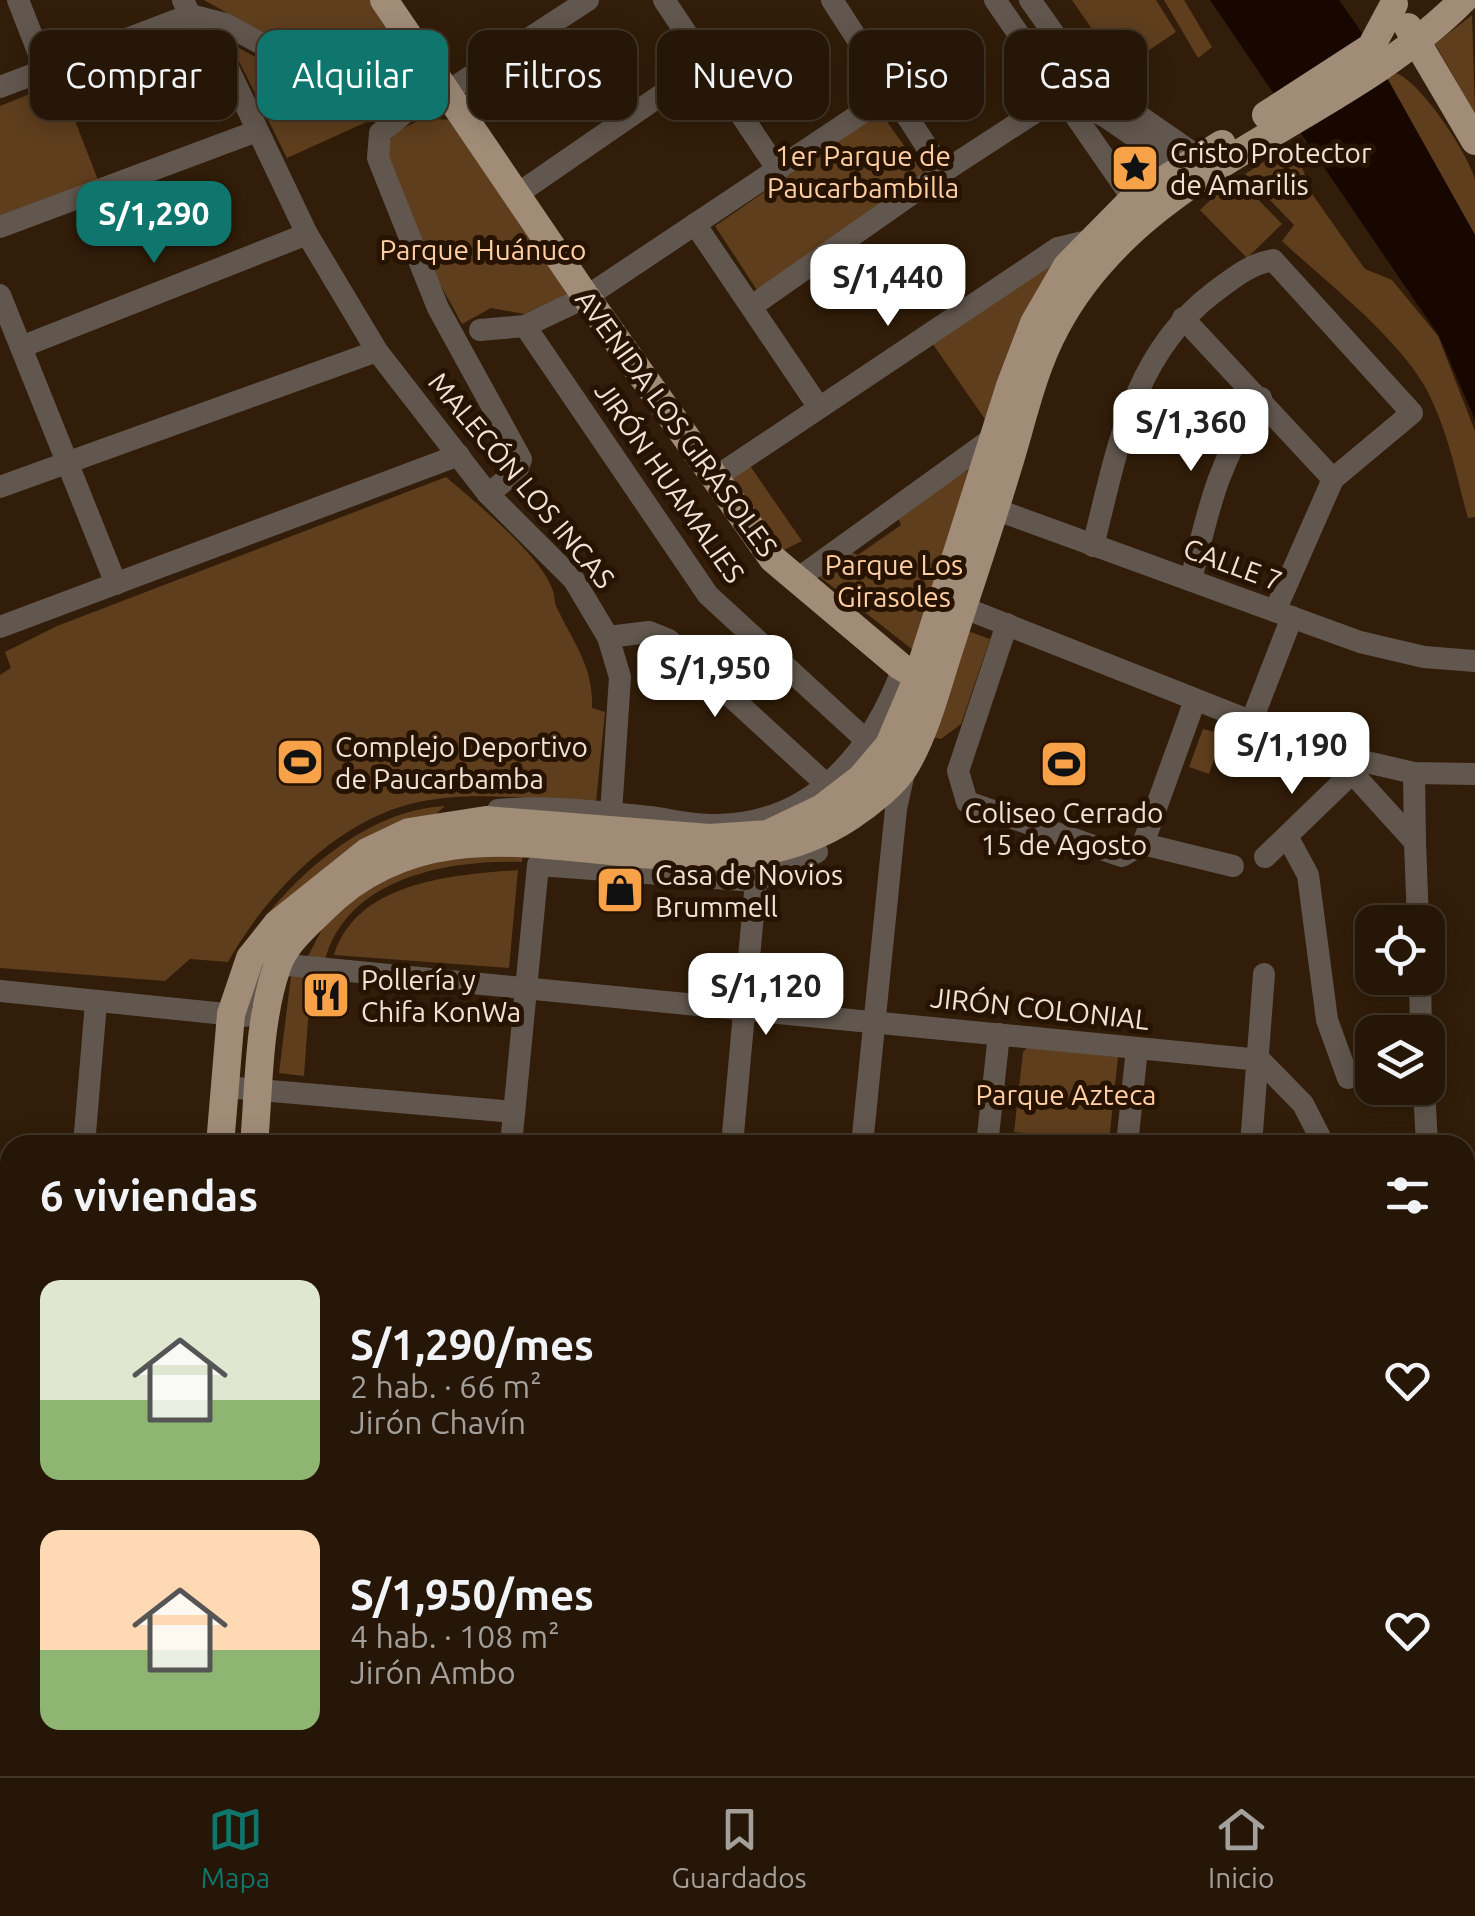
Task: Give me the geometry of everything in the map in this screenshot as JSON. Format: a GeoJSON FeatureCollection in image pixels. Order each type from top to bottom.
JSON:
{"type":"FeatureCollection","features":[{"type":"Feature","properties":{"kind":"main road","name":"AVENIDA LOS GIRASOLES"},"geometry":{"type":"LineString","coordinates":[[384,0],[404,30]]}},
{"type":"Feature","properties":{"kind":"main road"},"geometry":{"type":"LineString","coordinates":[[221,1135],[231,1014],[250,958],[277,924],[368,852],[409,832],[486,820],[709,838],[768,834],[822,808],[861,778],[889,745],[919,678],[1055,328],[1087,280],[1144,216],[1198,170],[1376,56],[1416,39],[1464,0]]}},
{"type":"Feature","properties":{"kind":"main road"},"geometry":{"type":"LineString","coordinates":[[1474,0],[1475,10]]}},
{"type":"Feature","properties":{"kind":"main road"},"geometry":{"type":"LineString","coordinates":[[1393,2],[1475,141]]}},
{"type":"Feature","properties":{"kind":"main road"},"geometry":{"type":"LineString","coordinates":[[1376,56],[1393,2]]}},
{"type":"Feature","properties":{"kind":"main road","name":"AVENIDA LOS GIRASOLES"},"geometry":{"type":"LineString","coordinates":[[448,95],[713,479],[773,559],[919,678]]}},
{"type":"Feature","properties":{"kind":"main road"},"geometry":{"type":"LineString","coordinates":[[255,1135],[266,1018],[278,964],[291,941],[337,894],[375,868],[416,851],[484,841],[709,859],[771,854],[820,836],[856,812],[905,768],[919,678],[962,607],[997,435],[1034,323],[1067,266],[1133,199],[1198,170]]}},
{"type":"Feature","properties":{"kind":"street"},"geometry":{"type":"LineString","coordinates":[[18,0],[30,31]]}},
{"type":"Feature","properties":{"kind":"street"},"geometry":{"type":"LineString","coordinates":[[448,90],[551,10],[588,0]]}},
{"type":"Feature","properties":{"kind":"street"},"geometry":{"type":"LineString","coordinates":[[664,0],[684,30]]}},
{"type":"Feature","properties":{"kind":"street"},"geometry":{"type":"LineString","coordinates":[[832,0],[851,30]]}},
{"type":"Feature","properties":{"kind":"street"},"geometry":{"type":"LineString","coordinates":[[994,0],[1015,30]]}},
{"type":"Feature","properties":{"kind":"street"},"geometry":{"type":"LineString","coordinates":[[1030,0],[1051,30]]}},
{"type":"Feature","properties":{"kind":"street"},"geometry":{"type":"LineString","coordinates":[[137,30],[187,8],[257,41]]}},
{"type":"Feature","properties":{"kind":"street","name":"MALECÓN LOS INCAS"},"geometry":{"type":"LineString","coordinates":[[187,8],[217,46],[307,234],[377,351],[488,494],[574,580],[608,637],[620,677],[611,813]]}},
{"type":"Feature","properties":{"kind":"street"},"geometry":{"type":"LineString","coordinates":[[0,86],[30,75]]}},
{"type":"Feature","properties":{"kind":"street"},"geometry":{"type":"LineString","coordinates":[[516,195],[657,98]]}},
{"type":"Feature","properties":{"kind":"street"},"geometry":{"type":"LineString","coordinates":[[396,120],[380,133],[378,158],[384,184],[438,308],[521,458],[517,471],[488,494]]}},
{"type":"Feature","properties":{"kind":"street"},"geometry":{"type":"LineString","coordinates":[[744,120],[778,170]]}},
{"type":"Feature","properties":{"kind":"street"},"geometry":{"type":"LineString","coordinates":[[480,330],[525,326],[586,297],[852,120]]}},
{"type":"Feature","properties":{"kind":"street"},"geometry":{"type":"LineString","coordinates":[[907,120],[942,172]]}},
{"type":"Feature","properties":{"kind":"street"},"geometry":{"type":"LineString","coordinates":[[752,306],[1021,120]]}},
{"type":"Feature","properties":{"kind":"street"},"geometry":{"type":"LineString","coordinates":[[1079,120],[1133,199]]}},
{"type":"Feature","properties":{"kind":"street"},"geometry":{"type":"LineString","coordinates":[[1110,120],[1198,170]]}},
{"type":"Feature","properties":{"kind":"street"},"geometry":{"type":"LineString","coordinates":[[1136,120],[1198,170]]}},
{"type":"Feature","properties":{"kind":"street"},"geometry":{"type":"LineString","coordinates":[[0,227],[257,131]]}},
{"type":"Feature","properties":{"kind":"street"},"geometry":{"type":"LineString","coordinates":[[695,224],[818,406]]}},
{"type":"Feature","properties":{"kind":"street"},"geometry":{"type":"LineString","coordinates":[[21,347],[307,234]]}},
{"type":"Feature","properties":{"kind":"street"},"geometry":{"type":"LineString","coordinates":[[713,479],[1058,248],[1092,240]]}},
{"type":"Feature","properties":{"kind":"street"},"geometry":{"type":"LineString","coordinates":[[1094,546],[1139,382],[1182,318],[1245,269],[1273,260],[1412,414],[1333,479],[1284,614],[1252,720]]}},
{"type":"Feature","properties":{"kind":"street"},"geometry":{"type":"LineString","coordinates":[[0,295],[116,584]]}},
{"type":"Feature","properties":{"kind":"street"},"geometry":{"type":"LineString","coordinates":[[1182,318],[1333,479]]}},
{"type":"Feature","properties":{"kind":"street","name":"JIRÓN HUAMALIES"},"geometry":{"type":"LineString","coordinates":[[525,326],[708,594],[868,742]]}},
{"type":"Feature","properties":{"kind":"street"},"geometry":{"type":"LineString","coordinates":[[0,487],[377,351]]}},
{"type":"Feature","properties":{"kind":"street"},"geometry":{"type":"LineString","coordinates":[[1191,580],[1212,492],[1230,443],[1261,398]]}},
{"type":"Feature","properties":{"kind":"street"},"geometry":{"type":"LineString","coordinates":[[796,580],[997,435]]}},
{"type":"Feature","properties":{"kind":"street"},"geometry":{"type":"LineString","coordinates":[[0,627],[460,455]]}},
{"type":"Feature","properties":{"kind":"street","name":"CALLE 7"},"geometry":{"type":"LineString","coordinates":[[985,506],[1360,642],[1424,657],[1475,662]]}},
{"type":"Feature","properties":{"kind":"street"},"geometry":{"type":"LineString","coordinates":[[962,607],[1336,755],[1414,773],[1475,774]]}},
{"type":"Feature","properties":{"kind":"street"},"geometry":{"type":"LineString","coordinates":[[1007,624],[958,770],[967,802],[1122,856],[1143,844],[1195,700]]}},
{"type":"Feature","properties":{"kind":"street"},"geometry":{"type":"LineString","coordinates":[[608,637],[649,632],[670,640],[827,785]]}},
{"type":"Feature","properties":{"kind":"street"},"geometry":{"type":"LineString","coordinates":[[432,827],[459,814],[510,809],[611,813],[718,825],[770,816],[797,806],[827,785],[868,742],[919,678]]}},
{"type":"Feature","properties":{"kind":"street"},"geometry":{"type":"LineString","coordinates":[[1336,755],[1416,842]]}},
{"type":"Feature","properties":{"kind":"street"},"geometry":{"type":"LineString","coordinates":[[863,1135],[896,810],[905,768]]}},
{"type":"Feature","properties":{"kind":"street"},"geometry":{"type":"LineString","coordinates":[[1414,773],[1418,905]]}},
{"type":"Feature","properties":{"kind":"street"},"geometry":{"type":"LineString","coordinates":[[1265,857],[1352,774]]}},
{"type":"Feature","properties":{"kind":"street"},"geometry":{"type":"LineString","coordinates":[[1288,838],[1308,875],[1326,1020],[1348,1078]]}},
{"type":"Feature","properties":{"kind":"street"},"geometry":{"type":"LineString","coordinates":[[1143,844],[1233,866]]}},
{"type":"Feature","properties":{"kind":"street"},"geometry":{"type":"LineString","coordinates":[[512,1135],[538,865],[756,881],[818,852]]}},
{"type":"Feature","properties":{"kind":"street"},"geometry":{"type":"LineString","coordinates":[[733,1135],[756,881]]}},
{"type":"Feature","properties":{"kind":"street"},"geometry":{"type":"LineString","coordinates":[[231,1014],[278,964]]}},
{"type":"Feature","properties":{"kind":"street","name":"JIRÓN COLONIAL"},"geometry":{"type":"LineString","coordinates":[[278,964],[1260,1060]]}},
{"type":"Feature","properties":{"kind":"street"},"geometry":{"type":"LineString","coordinates":[[1252,1135],[1264,974]]}},
{"type":"Feature","properties":{"kind":"street"},"geometry":{"type":"LineString","coordinates":[[0,992],[266,1018]]}},
{"type":"Feature","properties":{"kind":"street"},"geometry":{"type":"LineString","coordinates":[[85,1135],[96,1003]]}},
{"type":"Feature","properties":{"kind":"street"},"geometry":{"type":"LineString","coordinates":[[988,1135],[999,1034]]}},
{"type":"Feature","properties":{"kind":"street"},"geometry":{"type":"LineString","coordinates":[[1128,1135],[1137,1048]]}},
{"type":"Feature","properties":{"kind":"street"},"geometry":{"type":"LineString","coordinates":[[1260,1060],[1303,1104],[1319,1135]]}},
{"type":"Feature","properties":{"kind":"street"},"geometry":{"type":"LineString","coordinates":[[225,1088],[514,1112]]}},
{"type":"Feature","properties":{"kind":"street"},"geometry":{"type":"LineString","coordinates":[[1425,1105],[1426,1135]]}},
{"type":"Feature","properties":{"kind":"green space"},"geometry":{"type":"Polygon","coordinates":[[[204,0],[375,0],[396,30],[257,30],[204,0]]]}},
{"type":"Feature","properties":{"kind":"green space"},"geometry":{"type":"Polygon","coordinates":[[[1072,0],[1156,0],[1176,32],[1147,52],[1147,30],[1093,30],[1072,0]]]}},
{"type":"Feature","properties":{"kind":"green space"},"geometry":{"type":"Polygon","coordinates":[[[1164,0],[1184,0],[1212,47],[1198,58],[1164,0]]]}},
{"type":"Feature","properties":{"kind":"green space"},"geometry":{"type":"Polygon","coordinates":[[[1472,15],[1475,114],[1435,44],[1472,15]]]}},
{"type":"Feature","properties":{"kind":"green space"},"geometry":{"type":"Polygon","coordinates":[[[237,47],[257,58],[257,97],[237,57],[237,47]]]}},
{"type":"Feature","properties":{"kind":"green space"},"geometry":{"type":"Polygon","coordinates":[[[1391,72],[1402,76],[1427,100],[1471,168],[1475,180],[1475,235],[1386,76],[1391,72]]]}},
{"type":"Feature","properties":{"kind":"green space"},"geometry":{"type":"Polygon","coordinates":[[[30,94],[30,120],[75,120],[98,180],[0,218],[0,106],[30,94]]]}},
{"type":"Feature","properties":{"kind":"green space"},"geometry":{"type":"Polygon","coordinates":[[[268,120],[371,120],[287,158],[268,120]]]}},
{"type":"Feature","properties":{"kind":"green space","name":"Parque Huánuco"},"geometry":{"type":"Polygon","coordinates":[[[423,120],[459,120],[568,288],[566,295],[524,314],[491,308],[462,324],[427,261],[393,184],[389,144],[404,127],[423,120]]]}},
{"type":"Feature","properties":{"kind":"green space","name":"1er Parque de Paucarbambilla"},"geometry":{"type":"Polygon","coordinates":[[[868,120],[886,120],[926,176],[757,290],[715,226],[868,120]]]}},
{"type":"Feature","properties":{"kind":"green space"},"geometry":{"type":"Polygon","coordinates":[[[1293,143],[1312,194],[1365,269],[1392,280],[1438,336],[1475,431],[1475,517],[1468,518],[1445,433],[1424,385],[1377,328],[1282,241],[1294,225],[1245,174],[1293,143]]]}},
{"type":"Feature","properties":{"kind":"green space"},"geometry":{"type":"Polygon","coordinates":[[[1235,176],[1282,224],[1247,258],[1200,210],[1235,176]]]}},
{"type":"Feature","properties":{"kind":"green space"},"geometry":{"type":"Polygon","coordinates":[[[1062,253],[989,425],[930,340],[1062,253]]]}},
{"type":"Feature","properties":{"kind":"green space","name":"Parque Los Girasoles"},"geometry":{"type":"Polygon","coordinates":[[[982,461],[913,650],[815,573],[846,550],[858,555],[901,525],[897,516],[982,461]]]}},
{"type":"Feature","properties":{"kind":"green space"},"geometry":{"type":"Polygon","coordinates":[[[748,463],[802,541],[784,550],[727,474],[748,463]]]}},
{"type":"Feature","properties":{"kind":"green space","name":"Complejo Deportivo de Paucarbamba"},"geometry":{"type":"Polygon","coordinates":[[[446,477],[522,546],[547,577],[556,606],[586,667],[592,708],[605,712],[596,802],[499,796],[450,798],[403,806],[376,816],[325,848],[302,868],[260,913],[228,962],[190,959],[165,981],[0,968],[0,675],[11,668],[5,652],[57,626],[446,477]]]}},
{"type":"Feature","properties":{"kind":"green space"},"geometry":{"type":"Polygon","coordinates":[[[968,631],[990,639],[961,724],[941,739],[931,737],[968,631]]]}},
{"type":"Feature","properties":{"kind":"green space"},"geometry":{"type":"Polygon","coordinates":[[[1203,729],[1223,734],[1209,774],[1189,767],[1203,729]]]}},
{"type":"Feature","properties":{"kind":"green space"},"geometry":{"type":"Polygon","coordinates":[[[445,806],[429,820],[266,916],[302,877],[345,842],[394,817],[445,806]]]}},
{"type":"Feature","properties":{"kind":"green space"},"geometry":{"type":"Polygon","coordinates":[[[522,850],[522,862],[463,865],[404,879],[355,909],[337,932],[325,960],[308,956],[329,916],[409,864],[522,850]]]}},
{"type":"Feature","properties":{"kind":"green space"},"geometry":{"type":"Polygon","coordinates":[[[518,870],[509,968],[334,955],[346,930],[363,911],[385,897],[438,880],[518,870]]]}},
{"type":"Feature","properties":{"kind":"green space"},"geometry":{"type":"Polygon","coordinates":[[[291,976],[311,978],[304,1076],[279,1073],[291,976]]]}},
{"type":"Feature","properties":{"kind":"green space","name":"Parque Azteca"},"geometry":{"type":"Polygon","coordinates":[[[1028,1047],[1118,1057],[1110,1135],[1014,1132],[1023,1052],[1028,1047]]]}},
{"type":"Feature","properties":{"kind":"shaded area"},"geometry":{"type":"Polygon","coordinates":[[[1210,0],[1339,0],[1360,30],[1475,235],[1475,420],[1439,336],[1210,0]]]}},
{"type":"Feature","properties":{"kind":"place","name":"Cristo Protector de Amarilis"},"geometry":{"type":"Point","coordinates":[1135,168]}},
{"type":"Feature","properties":{"kind":"place","name":"Complejo Deportivo de Paucarbamba"},"geometry":{"type":"Point","coordinates":[300,762]}},
{"type":"Feature","properties":{"kind":"place","name":"Coliseo Cerrado 15 de Agosto"},"geometry":{"type":"Point","coordinates":[1064,764]}},
{"type":"Feature","properties":{"kind":"place","name":"Casa de Novios Brummell"},"geometry":{"type":"Point","coordinates":[620,890]}},
{"type":"Feature","properties":{"kind":"place","name":"Pollería y Chifa KonWa"},"geometry":{"type":"Point","coordinates":[326,995]}}]}
